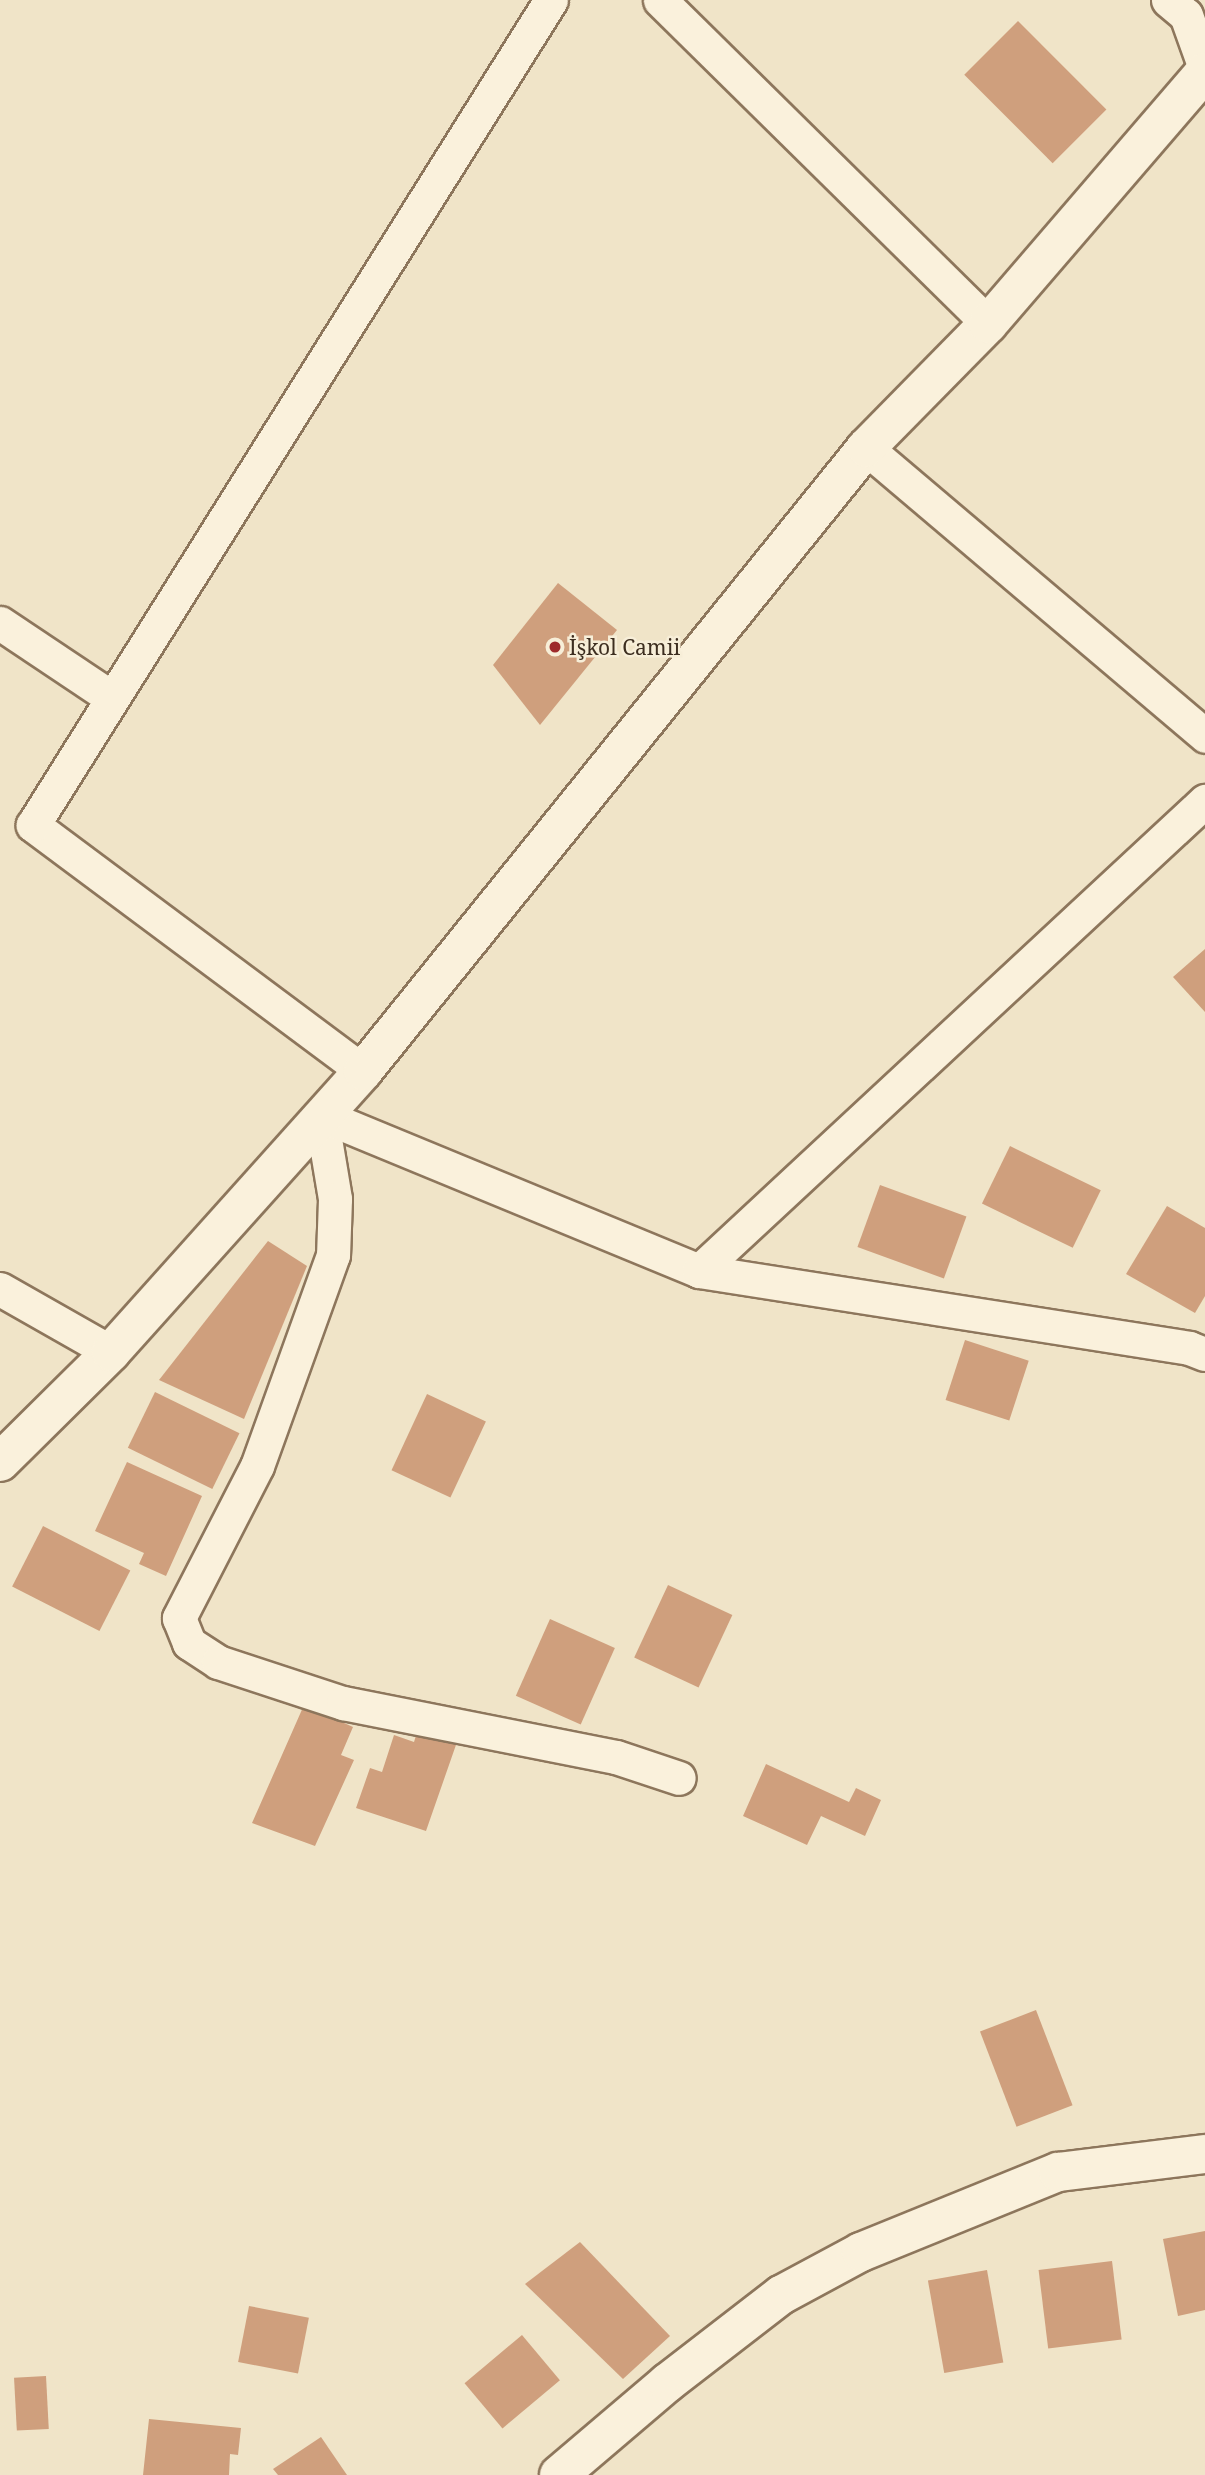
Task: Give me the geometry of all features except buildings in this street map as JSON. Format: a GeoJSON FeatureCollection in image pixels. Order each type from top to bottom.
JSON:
{"type":"FeatureCollection","features":[{"type":"Feature","properties":{"kind":"street"},"geometry":{"type":"LineString","coordinates":[[363,1071],[33,825],[551,0]]}},
{"type":"Feature","properties":{"kind":"street"},"geometry":{"type":"LineString","coordinates":[[660,0],[988,324]]}},
{"type":"Feature","properties":{"kind":"street"},"geometry":{"type":"LineString","coordinates":[[0,1462],[111,1352],[363,1071],[866,448],[988,324],[1205,70],[1186,15],[1168,0]]}},
{"type":"Feature","properties":{"kind":"street"},"geometry":{"type":"LineString","coordinates":[[866,448],[1205,736]]}},
{"type":"Feature","properties":{"kind":"street"},"geometry":{"type":"LineString","coordinates":[[0,623],[112,698]]}},
{"type":"Feature","properties":{"kind":"street"},"geometry":{"type":"LineString","coordinates":[[699,1271],[1205,801]]}},
{"type":"Feature","properties":{"kind":"street"},"geometry":{"type":"LineString","coordinates":[[321,1115],[699,1271],[1189,1348],[1205,1354]]}},
{"type":"Feature","properties":{"kind":"street"},"geometry":{"type":"LineString","coordinates":[[321,1115],[335,1199],[333,1255],[257,1466],[179,1618],[189,1643],[218,1662],[343,1703],[616,1758],[679,1778]]}},
{"type":"Feature","properties":{"kind":"street"},"geometry":{"type":"LineString","coordinates":[[0,1289],[111,1352]]}},
{"type":"Feature","properties":{"kind":"street"},"geometry":{"type":"LineString","coordinates":[[559,2475],[667,2383],[781,2295],[861,2252],[1058,2172],[1205,2154]]}},
{"type":"Feature","properties":{"kind":"place","name":"İşkol Camii"},"geometry":{"type":"Point","coordinates":[555,647]}}]}
